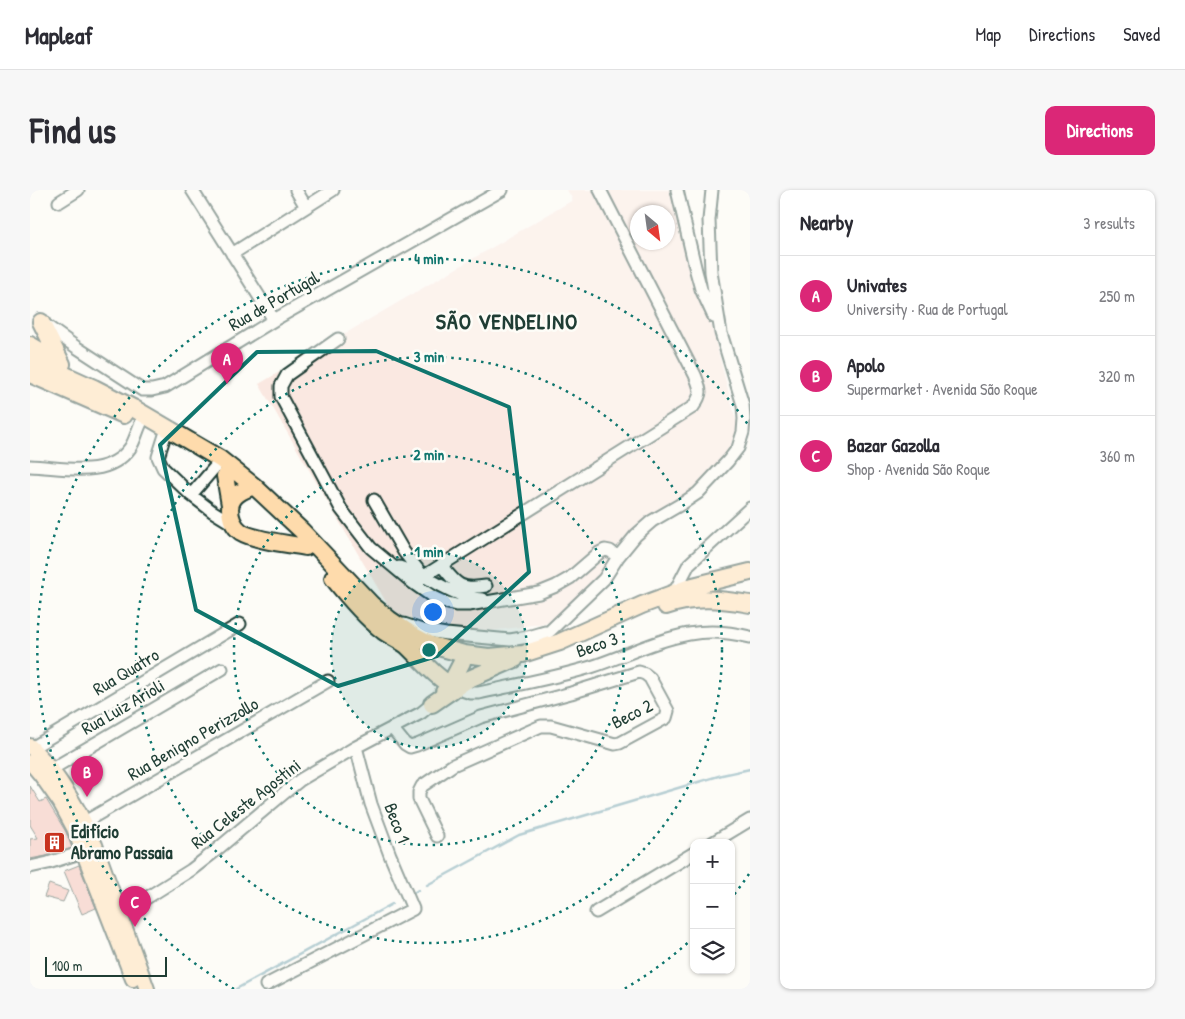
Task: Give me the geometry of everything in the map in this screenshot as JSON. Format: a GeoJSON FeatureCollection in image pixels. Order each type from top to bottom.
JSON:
{"type":"FeatureCollection","features":[{"type":"Feature","properties":{"kind":"highway"},"geometry":{"type":"LineString","coordinates":[[30,349],[35,322]]}},
{"type":"Feature","properties":{"kind":"highway"},"geometry":{"type":"LineString","coordinates":[[35,322],[62,364]]}},
{"type":"Feature","properties":{"kind":"highway"},"geometry":{"type":"LineString","coordinates":[[30,349],[62,364],[94,388]]}},
{"type":"Feature","properties":{"kind":"highway"},"geometry":{"type":"LineString","coordinates":[[30,349],[94,388],[133,408],[220,459],[306,547],[363,613],[404,644],[429,668],[453,686]]}},
{"type":"Feature","properties":{"kind":"highway"},"geometry":{"type":"LineString","coordinates":[[30,374],[141,422],[249,488],[302,531],[372,604],[389,619],[431,646],[464,654],[536,659],[563,650],[639,616],[680,601],[704,599],[750,604]]}},
{"type":"Feature","properties":{"kind":"highway"},"geometry":{"type":"LineString","coordinates":[[220,471],[230,505],[230,516],[233,524],[241,531],[253,537],[306,547]]}},
{"type":"Feature","properties":{"kind":"highway"},"geometry":{"type":"LineString","coordinates":[[230,505],[233,498],[249,488]]}},
{"type":"Feature","properties":{"kind":"highway"},"geometry":{"type":"LineString","coordinates":[[432,704],[453,686],[517,658],[560,642],[642,605],[693,586],[750,572]]}},
{"type":"Feature","properties":{"kind":"highway"},"geometry":{"type":"LineString","coordinates":[[674,593],[718,590],[750,595]]}},
{"type":"Feature","properties":{"kind":"highway"},"geometry":{"type":"LineString","coordinates":[[404,644],[462,662],[485,664],[517,658]]}},
{"type":"Feature","properties":{"kind":"highway"},"geometry":{"type":"LineString","coordinates":[[453,686],[462,662]]}},
{"type":"Feature","properties":{"kind":"highway"},"geometry":{"type":"LineString","coordinates":[[429,668],[435,692],[432,704]]}},
{"type":"Feature","properties":{"kind":"main road"},"geometry":{"type":"LineString","coordinates":[[31,748],[46,772],[60,802],[95,845],[137,989]]}},
{"type":"Feature","properties":{"kind":"main road"},"geometry":{"type":"LineString","coordinates":[[30,762],[46,772]]}},
{"type":"Feature","properties":{"kind":"main road"},"geometry":{"type":"LineString","coordinates":[[82,827],[83,852],[116,918],[147,989]]}},
{"type":"Feature","properties":{"kind":"street"},"geometry":{"type":"LineString","coordinates":[[59,202],[78,190]]}},
{"type":"Feature","properties":{"kind":"street"},"geometry":{"type":"LineString","coordinates":[[192,190],[274,320]]}},
{"type":"Feature","properties":{"kind":"street"},"geometry":{"type":"LineString","coordinates":[[296,190],[306,207]]}},
{"type":"Feature","properties":{"kind":"street"},"geometry":{"type":"LineString","coordinates":[[232,254],[333,190]]}},
{"type":"Feature","properties":{"kind":"street","name":"Rua de Portugal"},"geometry":{"type":"LineString","coordinates":[[35,322],[76,346],[142,390],[165,387],[483,195],[502,190]]}},
{"type":"Feature","properties":{"kind":"street"},"geometry":{"type":"LineString","coordinates":[[412,583],[693,407],[700,398],[701,390],[695,375],[600,190]]}},
{"type":"Feature","properties":{"kind":"street"},"geometry":{"type":"LineString","coordinates":[[677,190],[701,289],[721,332]]}},
{"type":"Feature","properties":{"kind":"street"},"geometry":{"type":"LineString","coordinates":[[517,658],[551,630],[604,579],[618,557],[636,535],[652,521],[684,503],[698,492],[738,448],[743,432],[743,405],[721,332],[711,272],[710,220],[712,190]]}},
{"type":"Feature","properties":{"kind":"street"},"geometry":{"type":"LineString","coordinates":[[338,339],[286,375],[281,386],[281,397],[341,509],[371,548],[412,583],[444,602],[456,605],[469,605],[539,593],[570,578],[605,550],[610,550],[618,557]]}},
{"type":"Feature","properties":{"kind":"street"},"geometry":{"type":"LineString","coordinates":[[30,466],[76,470],[104,467],[112,464],[131,447],[141,422]]}},
{"type":"Feature","properties":{"kind":"street"},"geometry":{"type":"LineString","coordinates":[[165,435],[158,457],[163,468],[191,495],[233,524]]}},
{"type":"Feature","properties":{"kind":"street"},"geometry":{"type":"LineString","coordinates":[[191,495],[220,471]]}},
{"type":"Feature","properties":{"kind":"street"},"geometry":{"type":"LineString","coordinates":[[374,500],[404,552],[423,576]]}},
{"type":"Feature","properties":{"kind":"street"},"geometry":{"type":"LineString","coordinates":[[674,593],[689,564],[750,508]]}},
{"type":"Feature","properties":{"kind":"street"},"geometry":{"type":"LineString","coordinates":[[390,564],[423,576],[460,595],[498,600]]}},
{"type":"Feature","properties":{"kind":"street"},"geometry":{"type":"LineString","coordinates":[[441,565],[456,583],[473,588],[486,586]]}},
{"type":"Feature","properties":{"kind":"street"},"geometry":{"type":"LineString","coordinates":[[389,619],[422,630],[438,633],[510,640],[528,638],[551,630]]}},
{"type":"Feature","properties":{"kind":"street","name":"Rua Quatro"},"geometry":{"type":"LineString","coordinates":[[31,748],[240,624]]}},
{"type":"Feature","properties":{"kind":"street","name":"Beco 3"},"geometry":{"type":"LineString","coordinates":[[453,686],[471,693],[478,693],[539,681],[593,666],[688,634],[709,632],[732,633],[750,637]]}},
{"type":"Feature","properties":{"kind":"street","name":"Rua Luiz Arioli"},"geometry":{"type":"LineString","coordinates":[[46,772],[222,669]]}},
{"type":"Feature","properties":{"kind":"street","name":"Beco 2"},"geometry":{"type":"LineString","coordinates":[[392,728],[405,744],[410,747],[481,717],[571,693],[639,672],[650,678],[668,711],[666,718],[620,743],[615,744],[551,726],[541,726],[453,765],[422,786],[419,792],[419,799],[437,836]]}},
{"type":"Feature","properties":{"kind":"street","name":"Rua Benigno Perizzollo"},"geometry":{"type":"LineString","coordinates":[[82,827],[328,681]]}},
{"type":"Feature","properties":{"kind":"street","name":"Rua Celeste Agostini"},"geometry":{"type":"LineString","coordinates":[[116,918],[191,870],[300,780],[356,747],[421,713],[432,704]]}},
{"type":"Feature","properties":{"kind":"street","name":"Beco 1"},"geometry":{"type":"LineString","coordinates":[[266,985],[413,909],[371,804],[356,747]]}},
{"type":"Feature","properties":{"kind":"street"},"geometry":{"type":"LineString","coordinates":[[719,839],[750,820]]}},
{"type":"Feature","properties":{"kind":"street"},"geometry":{"type":"LineString","coordinates":[[30,867],[83,852]]}},
{"type":"Feature","properties":{"kind":"street"},"geometry":{"type":"LineString","coordinates":[[596,912],[690,856]]}},
{"type":"Feature","properties":{"kind":"highlighted area"},"geometry":{"type":"Polygon","coordinates":[[[376,351],[509,407],[529,572],[437,656],[338,686],[196,610],[160,445],[257,352],[376,351]]]}},
{"type":"Feature","properties":{"kind":"shaded area"},"geometry":{"type":"Polygon","coordinates":[[[567,190],[676,190],[738,428],[719,471],[552,622],[478,633],[393,614],[259,384],[573,200],[567,190]]]}},
{"type":"Feature","properties":{"kind":"building"},"geometry":{"type":"Polygon","coordinates":[[[30,786],[40,802],[46,799],[66,832],[72,848],[30,859],[30,839],[38,838],[30,825],[30,786]]]}},
{"type":"Feature","properties":{"kind":"building"},"geometry":{"type":"Polygon","coordinates":[[[79,865],[96,908],[82,914],[64,871],[79,865]]]}},
{"type":"Feature","properties":{"kind":"building"},"geometry":{"type":"Polygon","coordinates":[[[49,884],[68,891],[63,902],[44,897],[49,884]]]}},
{"type":"Feature","properties":{"kind":"waterway"},"geometry":{"type":"LineString","coordinates":[[427,885],[519,835],[722,775],[750,769]]}},
{"type":"Feature","properties":{"kind":"waterway"},"geometry":{"type":"LineString","coordinates":[[412,894],[418,890]]}},
{"type":"Feature","properties":{"kind":"waterway"},"geometry":{"type":"LineString","coordinates":[[236,989],[392,904]]}},
{"type":"Feature","properties":{"kind":"place","name":"Univates"},"geometry":{"type":"Point","coordinates":[227,384]}},
{"type":"Feature","properties":{"kind":"place","name":"Apolo"},"geometry":{"type":"Point","coordinates":[87,797]}},
{"type":"Feature","properties":{"kind":"place","name":"Edifício Abramo Passaia"},"geometry":{"type":"Point","coordinates":[55,842]}},
{"type":"Feature","properties":{"kind":"place","name":"Bazar Gazolla"},"geometry":{"type":"Point","coordinates":[135,927]}},
{"type":"Feature","properties":{"kind":"district","name":"SÃO VENDELINO"},"geometry":{"type":"Point","coordinates":[507,321]}}]}
